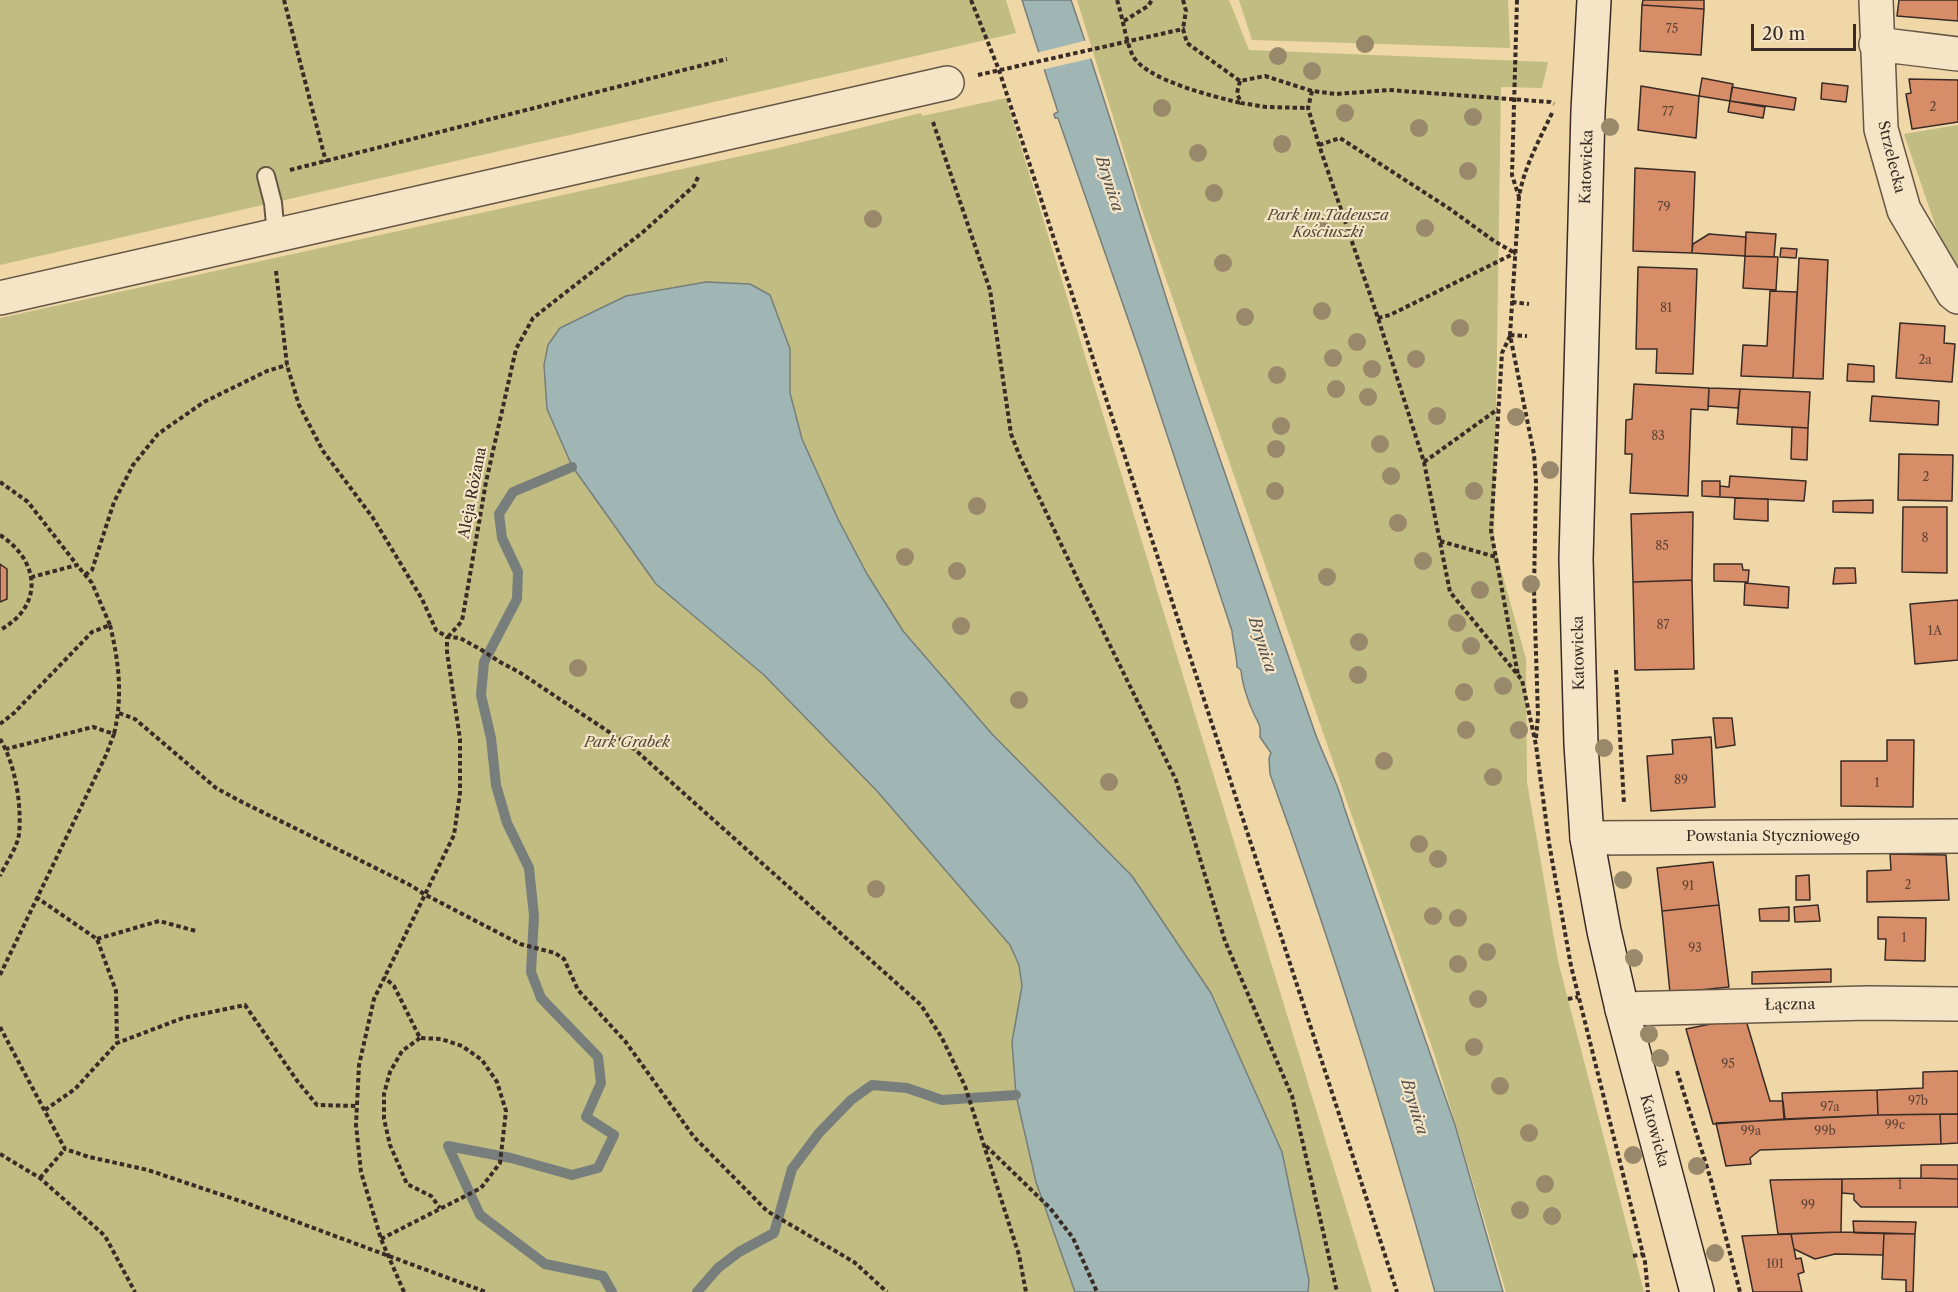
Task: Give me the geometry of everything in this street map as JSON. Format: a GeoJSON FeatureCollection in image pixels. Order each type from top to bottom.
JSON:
{"type":"FeatureCollection","features":[{"type":"Feature","properties":{"kind":"street","name":"Katowicka"},"geometry":{"type":"LineString","coordinates":[[1594,0],[1588,111],[1576,559],[1581,744],[1587,838],[1604,931],[1622,1009],[1697,1292]]}},
{"type":"Feature","properties":{"kind":"street","name":"Strzelecka"},"geometry":{"type":"LineString","coordinates":[[1876,0],[1881,129],[1904,210],[1953,293],[1958,297]]}},
{"type":"Feature","properties":{"kind":"street"},"geometry":{"type":"LineString","coordinates":[[1876,44],[1958,54]]}},
{"type":"Feature","properties":{"kind":"street"},"geometry":{"type":"LineString","coordinates":[[0,298],[935,85]]}},
{"type":"Feature","properties":{"kind":"street","name":"Powstania Styczniowego"},"geometry":{"type":"LineString","coordinates":[[1587,838],[1958,836]]}},
{"type":"Feature","properties":{"kind":"street","name":"Łączna"},"geometry":{"type":"LineString","coordinates":[[1622,1009],[1869,1003],[1958,1004]]}},
{"type":"Feature","properties":{"kind":"lane"},"geometry":{"type":"LineString","coordinates":[[266,176],[273,203],[276,235]]}},
{"type":"Feature","properties":{"kind":"path"},"geometry":{"type":"LineString","coordinates":[[284,0],[326,162]]}},
{"type":"Feature","properties":{"kind":"path"},"geometry":{"type":"LineString","coordinates":[[971,0],[999,70],[1397,1292]]}},
{"type":"Feature","properties":{"kind":"path"},"geometry":{"type":"LineString","coordinates":[[1117,0],[1133,57],[1148,70],[1171,82],[1241,103],[1266,107],[1308,108]]}},
{"type":"Feature","properties":{"kind":"path"},"geometry":{"type":"LineString","coordinates":[[1124,21],[1148,6],[1152,0]]}},
{"type":"Feature","properties":{"kind":"path"},"geometry":{"type":"LineString","coordinates":[[1183,0],[1186,11],[1183,29],[1187,43],[1240,81],[1265,76],[1312,91],[1336,94],[1389,90],[1514,98],[1550,102],[1571,111],[1588,111]]}},
{"type":"Feature","properties":{"kind":"path"},"geometry":{"type":"LineString","coordinates":[[1517,0],[1512,175],[1519,197]]}},
{"type":"Feature","properties":{"kind":"path"},"geometry":{"type":"LineString","coordinates":[[999,70],[1183,29]]}},
{"type":"Feature","properties":{"kind":"path"},"geometry":{"type":"LineString","coordinates":[[266,176],[727,59]]}},
{"type":"Feature","properties":{"kind":"path"},"geometry":{"type":"LineString","coordinates":[[1240,81],[1237,93],[1241,103]]}},
{"type":"Feature","properties":{"kind":"path"},"geometry":{"type":"LineString","coordinates":[[1389,90],[1390,84]]}},
{"type":"Feature","properties":{"kind":"path"},"geometry":{"type":"LineString","coordinates":[[935,85],[928,107],[990,290],[1011,434],[1072,568],[1176,780],[1226,941],[1292,1096],[1337,1292]]}},
{"type":"Feature","properties":{"kind":"path"},"geometry":{"type":"LineString","coordinates":[[1464,89],[1464,95]]}},
{"type":"Feature","properties":{"kind":"path"},"geometry":{"type":"LineString","coordinates":[[1312,91],[1308,108],[1319,145],[1424,462],[1450,592],[1521,680],[1536,745],[1538,716],[1534,610],[1535,474],[1530,427],[1510,335],[1519,197],[1527,164],[1555,104]]}},
{"type":"Feature","properties":{"kind":"path","name":"Aleja Różana"},"geometry":{"type":"LineString","coordinates":[[447,637],[462,621],[486,482],[516,349],[533,318],[643,232],[694,186],[708,157],[707,138]]}},
{"type":"Feature","properties":{"kind":"path"},"geometry":{"type":"LineString","coordinates":[[1319,145],[1340,138],[1515,253]]}},
{"type":"Feature","properties":{"kind":"path"},"geometry":{"type":"LineString","coordinates":[[276,235],[274,255],[287,365],[299,405],[323,450],[373,518],[422,599],[436,630],[447,637],[460,638],[519,672],[633,748],[921,1005],[942,1038],[973,1110],[1018,1255],[1026,1292]]}},
{"type":"Feature","properties":{"kind":"path"},"geometry":{"type":"LineString","coordinates":[[1378,318],[1390,315],[1515,253]]}},
{"type":"Feature","properties":{"kind":"path"},"geometry":{"type":"LineString","coordinates":[[1512,303],[1529,304]]}},
{"type":"Feature","properties":{"kind":"path"},"geometry":{"type":"LineString","coordinates":[[1510,335],[1527,336]]}},
{"type":"Feature","properties":{"kind":"path"},"geometry":{"type":"LineString","coordinates":[[1510,335],[1502,353],[1491,531],[1518,676]]}},
{"type":"Feature","properties":{"kind":"path"},"geometry":{"type":"LineString","coordinates":[[86,575],[92,570],[114,502],[133,465],[158,434],[204,402],[267,371],[287,365]]}},
{"type":"Feature","properties":{"kind":"path"},"geometry":{"type":"LineString","coordinates":[[1424,462],[1498,409]]}},
{"type":"Feature","properties":{"kind":"path"},"geometry":{"type":"LineString","coordinates":[[0,482],[28,502],[92,584],[110,625],[120,679],[119,713],[106,755],[0,975]]}},
{"type":"Feature","properties":{"kind":"path"},"geometry":{"type":"LineString","coordinates":[[0,535],[14,544],[27,561],[32,577],[31,592],[25,608],[12,624],[0,630]]}},
{"type":"Feature","properties":{"kind":"path"},"geometry":{"type":"LineString","coordinates":[[1440,541],[1496,557]]}},
{"type":"Feature","properties":{"kind":"path"},"geometry":{"type":"LineString","coordinates":[[32,577],[77,565]]}},
{"type":"Feature","properties":{"kind":"path"},"geometry":{"type":"LineString","coordinates":[[0,724],[14,713],[92,632],[110,625]]}},
{"type":"Feature","properties":{"kind":"path"},"geometry":{"type":"LineString","coordinates":[[404,1292],[381,1239],[361,1172],[356,1125],[359,1065],[374,999],[454,835],[460,793],[460,739],[447,652],[447,637]]}},
{"type":"Feature","properties":{"kind":"path"},"geometry":{"type":"LineString","coordinates":[[1616,664],[1624,783],[1624,838]]}},
{"type":"Feature","properties":{"kind":"path"},"geometry":{"type":"LineString","coordinates":[[119,713],[135,719],[216,788],[412,886],[520,944],[555,953],[564,959],[578,990],[625,1041],[694,1137],[767,1210],[854,1262],[887,1292]]}},
{"type":"Feature","properties":{"kind":"path"},"geometry":{"type":"LineString","coordinates":[[6,749],[93,727],[114,734]]}},
{"type":"Feature","properties":{"kind":"path"},"geometry":{"type":"LineString","coordinates":[[0,739],[6,749],[18,792],[19,835],[0,876]]}},
{"type":"Feature","properties":{"kind":"path"},"geometry":{"type":"LineString","coordinates":[[36,897],[97,939],[116,991],[117,1043]]}},
{"type":"Feature","properties":{"kind":"path"},"geometry":{"type":"LineString","coordinates":[[97,939],[159,921],[196,931]]}},
{"type":"Feature","properties":{"kind":"path"},"geometry":{"type":"LineString","coordinates":[[384,978],[394,986],[420,1038]]}},
{"type":"Feature","properties":{"kind":"path"},"geometry":{"type":"LineString","coordinates":[[1568,999],[1578,997]]}},
{"type":"Feature","properties":{"kind":"path"},"geometry":{"type":"LineString","coordinates":[[45,1110],[75,1089],[117,1043],[183,1018],[245,1005],[317,1106],[357,1106]]}},
{"type":"Feature","properties":{"kind":"path"},"geometry":{"type":"LineString","coordinates":[[0,1027],[65,1149],[89,1157],[148,1170],[387,1254],[486,1292]]}},
{"type":"Feature","properties":{"kind":"path"},"geometry":{"type":"LineString","coordinates":[[381,1239],[481,1188],[500,1163],[506,1111],[497,1082],[482,1060],[462,1046],[441,1039],[420,1038],[402,1051],[390,1072],[384,1094],[384,1119],[390,1145],[407,1184],[430,1196],[440,1208]]}},
{"type":"Feature","properties":{"kind":"path"},"geometry":{"type":"LineString","coordinates":[[1676,1069],[1711,1180],[1740,1292]]}},
{"type":"Feature","properties":{"kind":"path"},"geometry":{"type":"LineString","coordinates":[[985,1145],[1050,1208],[1073,1238],[1097,1292]]}},
{"type":"Feature","properties":{"kind":"path"},"geometry":{"type":"LineString","coordinates":[[40,1178],[65,1149]]}},
{"type":"Feature","properties":{"kind":"path"},"geometry":{"type":"LineString","coordinates":[[0,1154],[40,1178],[105,1236],[135,1292]]}},
{"type":"Feature","properties":{"kind":"path"},"geometry":{"type":"LineString","coordinates":[[1633,1256],[1643,1254]]}},
{"type":"Feature","properties":{"kind":"green space"},"geometry":{"type":"Polygon","coordinates":[[[0,0],[1006,0],[1016,33],[0,265],[0,0]]]}},
{"type":"Feature","properties":{"kind":"green space","name":"Park im.Tadeusza Kościuszki"},"geometry":{"type":"Polygon","coordinates":[[[1077,0],[1229,0],[1249,50],[1548,62],[1542,88],[1501,87],[1494,544],[1526,659],[1527,782],[1558,961],[1644,1292],[1506,1292],[1434,1053],[1140,204],[1077,0]]]}},
{"type":"Feature","properties":{"kind":"green space"},"geometry":{"type":"Polygon","coordinates":[[[1239,0],[1508,0],[1510,48],[1252,40],[1239,0]]]}},
{"type":"Feature","properties":{"kind":"green space","name":"Park Grabek"},"geometry":{"type":"Polygon","coordinates":[[[1006,98],[1372,1292],[0,1292],[0,318],[778,148],[921,113],[922,116],[1006,98]]]}},
{"type":"Feature","properties":{"kind":"green space"},"geometry":{"type":"Polygon","coordinates":[[[1958,125],[1958,267],[1942,245],[1904,134],[1958,125]]]}},
{"type":"Feature","properties":{"kind":"water","name":"Brynica"},"geometry":{"type":"Polygon","coordinates":[[[1022,0],[1071,0],[1193,382],[1455,1125],[1503,1292],[1435,1292],[1357,1032],[1270,774],[1271,753],[1260,737],[1259,725],[1248,698],[1241,670],[1237,667],[1232,631],[1142,359],[1058,118],[1055,118],[1054,114],[1058,112],[1022,0]]]}},
{"type":"Feature","properties":{"kind":"water"},"geometry":{"type":"Polygon","coordinates":[[[706,282],[750,284],[770,295],[790,349],[790,393],[802,439],[838,519],[867,574],[903,631],[992,734],[1132,876],[1211,993],[1282,1152],[1309,1280],[1308,1292],[1075,1292],[1036,1182],[1016,1095],[1012,1042],[1022,986],[1019,965],[1010,945],[877,791],[764,675],[656,584],[572,466],[547,409],[544,365],[548,345],[560,328],[626,296],[706,282]]]}},
{"type":"Feature","properties":{"kind":"pier"},"geometry":{"type":"Polygon","coordinates":[[[1088,40],[1093,58],[1041,70],[1036,53],[1088,40]]]}},
{"type":"Feature","properties":{"kind":"building"},"geometry":{"type":"Polygon","coordinates":[[[1643,0],[1704,0],[1704,9],[1642,5],[1643,0]]]}},
{"type":"Feature","properties":{"kind":"building"},"geometry":{"type":"Polygon","coordinates":[[[1899,0],[1958,0],[1958,21],[1897,16],[1899,0]]]}},
{"type":"Feature","properties":{"kind":"building"},"geometry":{"type":"Polygon","coordinates":[[[1642,5],[1704,9],[1701,55],[1640,51],[1642,5]]]}},
{"type":"Feature","properties":{"kind":"building"},"geometry":{"type":"Polygon","coordinates":[[[1702,78],[1733,84],[1730,101],[1699,96],[1702,78]]]}},
{"type":"Feature","properties":{"kind":"building"},"geometry":{"type":"Polygon","coordinates":[[[1909,79],[1958,80],[1958,122],[1912,129],[1906,94],[1911,93],[1909,79]]]}},
{"type":"Feature","properties":{"kind":"building"},"geometry":{"type":"Polygon","coordinates":[[[1822,83],[1848,86],[1846,102],[1821,99],[1822,83]]]}},
{"type":"Feature","properties":{"kind":"building"},"geometry":{"type":"Polygon","coordinates":[[[1641,86],[1699,96],[1696,138],[1638,130],[1641,86]]]}},
{"type":"Feature","properties":{"kind":"building"},"geometry":{"type":"Polygon","coordinates":[[[1732,87],[1796,98],[1794,110],[1730,101],[1732,87]]]}},
{"type":"Feature","properties":{"kind":"building"},"geometry":{"type":"Polygon","coordinates":[[[1730,101],[1765,107],[1763,118],[1728,112],[1730,101]]]}},
{"type":"Feature","properties":{"kind":"building"},"geometry":{"type":"Polygon","coordinates":[[[1635,168],[1695,172],[1692,253],[1633,251],[1635,168]]]}},
{"type":"Feature","properties":{"kind":"building"},"geometry":{"type":"Polygon","coordinates":[[[1746,232],[1776,234],[1774,257],[1745,256],[1746,232]]]}},
{"type":"Feature","properties":{"kind":"building"},"geometry":{"type":"Polygon","coordinates":[[[1709,234],[1746,237],[1745,256],[1692,253],[1693,244],[1709,234]]]}},
{"type":"Feature","properties":{"kind":"building"},"geometry":{"type":"Polygon","coordinates":[[[1781,248],[1797,249],[1796,258],[1780,257],[1781,248]]]}},
{"type":"Feature","properties":{"kind":"building"},"geometry":{"type":"Polygon","coordinates":[[[1745,256],[1778,257],[1776,290],[1743,288],[1745,256]]]}},
{"type":"Feature","properties":{"kind":"building"},"geometry":{"type":"Polygon","coordinates":[[[1799,258],[1828,260],[1823,379],[1793,378],[1799,258]]]}},
{"type":"Feature","properties":{"kind":"building"},"geometry":{"type":"Polygon","coordinates":[[[1638,267],[1697,269],[1693,374],[1656,373],[1657,349],[1636,349],[1638,267]]]}},
{"type":"Feature","properties":{"kind":"building"},"geometry":{"type":"Polygon","coordinates":[[[1770,291],[1797,292],[1793,378],[1741,376],[1743,345],[1767,346],[1770,291]]]}},
{"type":"Feature","properties":{"kind":"building"},"geometry":{"type":"Polygon","coordinates":[[[1900,323],[1945,326],[1944,343],[1955,344],[1952,382],[1896,378],[1900,323]]]}},
{"type":"Feature","properties":{"kind":"building"},"geometry":{"type":"Polygon","coordinates":[[[1848,364],[1874,366],[1874,382],[1847,381],[1848,364]]]}},
{"type":"Feature","properties":{"kind":"building"},"geometry":{"type":"Polygon","coordinates":[[[1634,384],[1709,388],[1708,410],[1691,409],[1688,496],[1630,493],[1632,454],[1625,454],[1626,420],[1632,419],[1634,384]]]}},
{"type":"Feature","properties":{"kind":"building"},"geometry":{"type":"Polygon","coordinates":[[[1709,388],[1740,389],[1738,408],[1708,406],[1709,388]]]}},
{"type":"Feature","properties":{"kind":"building"},"geometry":{"type":"Polygon","coordinates":[[[1740,389],[1810,392],[1808,428],[1737,424],[1740,389]]]}},
{"type":"Feature","properties":{"kind":"building"},"geometry":{"type":"Polygon","coordinates":[[[1872,396],[1939,401],[1938,425],[1870,421],[1872,396]]]}},
{"type":"Feature","properties":{"kind":"building"},"geometry":{"type":"Polygon","coordinates":[[[1792,427],[1808,428],[1807,460],[1791,459],[1792,427]]]}},
{"type":"Feature","properties":{"kind":"building"},"geometry":{"type":"Polygon","coordinates":[[[1899,454],[1953,455],[1952,501],[1898,500],[1899,454]]]}},
{"type":"Feature","properties":{"kind":"building"},"geometry":{"type":"Polygon","coordinates":[[[1730,476],[1806,481],[1804,501],[1720,497],[1720,486],[1729,487],[1730,476]]]}},
{"type":"Feature","properties":{"kind":"building"},"geometry":{"type":"Polygon","coordinates":[[[1702,481],[1720,481],[1720,497],[1702,496],[1702,481]]]}},
{"type":"Feature","properties":{"kind":"building"},"geometry":{"type":"Polygon","coordinates":[[[1735,498],[1768,499],[1768,521],[1734,519],[1735,498]]]}},
{"type":"Feature","properties":{"kind":"building"},"geometry":{"type":"Polygon","coordinates":[[[1873,500],[1873,513],[1833,512],[1833,501],[1873,500]]]}},
{"type":"Feature","properties":{"kind":"building"},"geometry":{"type":"Polygon","coordinates":[[[1903,507],[1947,507],[1947,573],[1902,572],[1903,507]]]}},
{"type":"Feature","properties":{"kind":"building"},"geometry":{"type":"Polygon","coordinates":[[[1693,512],[1692,580],[1633,582],[1631,514],[1693,512]]]}},
{"type":"Feature","properties":{"kind":"building"},"geometry":{"type":"Polygon","coordinates":[[[0,564],[7,569],[7,599],[0,602],[0,564]]]}},
{"type":"Feature","properties":{"kind":"building"},"geometry":{"type":"Polygon","coordinates":[[[1714,564],[1742,564],[1743,570],[1749,570],[1748,582],[1714,581],[1714,564]]]}},
{"type":"Feature","properties":{"kind":"building"},"geometry":{"type":"Polygon","coordinates":[[[1835,568],[1855,568],[1856,583],[1833,584],[1835,568]]]}},
{"type":"Feature","properties":{"kind":"building"},"geometry":{"type":"Polygon","coordinates":[[[1692,580],[1694,669],[1635,670],[1633,582],[1692,580]]]}},
{"type":"Feature","properties":{"kind":"building"},"geometry":{"type":"Polygon","coordinates":[[[1745,583],[1789,587],[1788,608],[1744,605],[1745,583]]]}},
{"type":"Feature","properties":{"kind":"building"},"geometry":{"type":"Polygon","coordinates":[[[1958,600],[1958,660],[1915,664],[1910,604],[1958,600]]]}},
{"type":"Feature","properties":{"kind":"building"},"geometry":{"type":"Polygon","coordinates":[[[1713,718],[1732,718],[1735,745],[1716,748],[1713,718]]]}},
{"type":"Feature","properties":{"kind":"building"},"geometry":{"type":"Polygon","coordinates":[[[1711,737],[1715,807],[1651,811],[1647,756],[1673,754],[1672,740],[1711,737]]]}},
{"type":"Feature","properties":{"kind":"building"},"geometry":{"type":"Polygon","coordinates":[[[1887,740],[1914,740],[1913,807],[1841,806],[1841,761],[1887,761],[1887,740]]]}},
{"type":"Feature","properties":{"kind":"building"},"geometry":{"type":"Polygon","coordinates":[[[1890,854],[1946,855],[1949,900],[1867,902],[1867,871],[1891,870],[1890,854]]]}},
{"type":"Feature","properties":{"kind":"building"},"geometry":{"type":"Polygon","coordinates":[[[1713,862],[1719,905],[1662,911],[1657,868],[1713,862]]]}},
{"type":"Feature","properties":{"kind":"building"},"geometry":{"type":"Polygon","coordinates":[[[1809,875],[1810,900],[1796,900],[1796,876],[1809,875]]]}},
{"type":"Feature","properties":{"kind":"building"},"geometry":{"type":"Polygon","coordinates":[[[1719,905],[1729,987],[1670,993],[1662,911],[1719,905]]]}},
{"type":"Feature","properties":{"kind":"building"},"geometry":{"type":"Polygon","coordinates":[[[1818,905],[1820,921],[1795,922],[1794,907],[1818,905]]]}},
{"type":"Feature","properties":{"kind":"building"},"geometry":{"type":"Polygon","coordinates":[[[1789,907],[1789,921],[1760,921],[1759,909],[1789,907]]]}},
{"type":"Feature","properties":{"kind":"building"},"geometry":{"type":"Polygon","coordinates":[[[1878,917],[1926,918],[1925,961],[1885,960],[1886,939],[1878,939],[1878,917]]]}},
{"type":"Feature","properties":{"kind":"building"},"geometry":{"type":"Polygon","coordinates":[[[1831,969],[1831,982],[1752,984],[1752,972],[1831,969]]]}},
{"type":"Feature","properties":{"kind":"building"},"geometry":{"type":"Polygon","coordinates":[[[1745,1017],[1770,1101],[1783,1101],[1785,1119],[1713,1124],[1686,1029],[1745,1017]]]}},
{"type":"Feature","properties":{"kind":"building"},"geometry":{"type":"Polygon","coordinates":[[[1958,1071],[1958,1114],[1878,1115],[1877,1090],[1923,1088],[1923,1072],[1958,1071]]]}},
{"type":"Feature","properties":{"kind":"building"},"geometry":{"type":"Polygon","coordinates":[[[1877,1090],[1878,1115],[1784,1119],[1782,1093],[1877,1090]]]}},
{"type":"Feature","properties":{"kind":"building"},"geometry":{"type":"Polygon","coordinates":[[[1940,1114],[1958,1114],[1958,1143],[1941,1144],[1940,1114]]]}},
{"type":"Feature","properties":{"kind":"building"},"geometry":{"type":"Polygon","coordinates":[[[1940,1114],[1941,1144],[1760,1150],[1750,1158],[1751,1164],[1726,1166],[1716,1123],[1878,1115],[1940,1114]]]}},
{"type":"Feature","properties":{"kind":"building"},"geometry":{"type":"Polygon","coordinates":[[[1921,1165],[1958,1165],[1958,1179],[1921,1178],[1921,1165]]]}},
{"type":"Feature","properties":{"kind":"building"},"geometry":{"type":"Polygon","coordinates":[[[1842,1179],[1958,1179],[1958,1207],[1861,1207],[1854,1200],[1854,1194],[1842,1193],[1842,1179]]]}},
{"type":"Feature","properties":{"kind":"building"},"geometry":{"type":"Polygon","coordinates":[[[1842,1179],[1841,1232],[1778,1234],[1770,1180],[1842,1179]]]}},
{"type":"Feature","properties":{"kind":"building"},"geometry":{"type":"Polygon","coordinates":[[[1853,1221],[1916,1222],[1915,1234],[1854,1233],[1853,1221]]]}},
{"type":"Feature","properties":{"kind":"building"},"geometry":{"type":"Polygon","coordinates":[[[1884,1233],[1883,1255],[1835,1254],[1815,1259],[1794,1249],[1791,1234],[1884,1233]]]}},
{"type":"Feature","properties":{"kind":"building"},"geometry":{"type":"Polygon","coordinates":[[[1884,1233],[1915,1234],[1913,1292],[1906,1292],[1906,1280],[1882,1279],[1884,1233]]]}},
{"type":"Feature","properties":{"kind":"building"},"geometry":{"type":"Polygon","coordinates":[[[1791,1234],[1796,1259],[1801,1258],[1804,1272],[1798,1274],[1802,1292],[1753,1292],[1742,1236],[1791,1234]]]}},
{"type":"Feature","properties":{"kind":"waterway"},"geometry":{"type":"LineString","coordinates":[[448,1146],[511,1158],[572,1175],[598,1168],[614,1135],[586,1117],[601,1083],[598,1057],[541,998],[531,972],[534,916],[529,868],[507,823],[496,785],[491,738],[481,695],[484,662],[517,599],[518,572],[502,538],[499,514],[513,492],[572,467]]}},
{"type":"Feature","properties":{"kind":"waterway"},"geometry":{"type":"LineString","coordinates":[[697,1292],[718,1268],[739,1252],[774,1233],[792,1169],[819,1133],[851,1100],[872,1085],[907,1088],[942,1100],[1016,1095]]}},
{"type":"Feature","properties":{"kind":"waterway"},"geometry":{"type":"LineString","coordinates":[[448,1146],[480,1215],[545,1264],[603,1276],[612,1292]]}}]}
